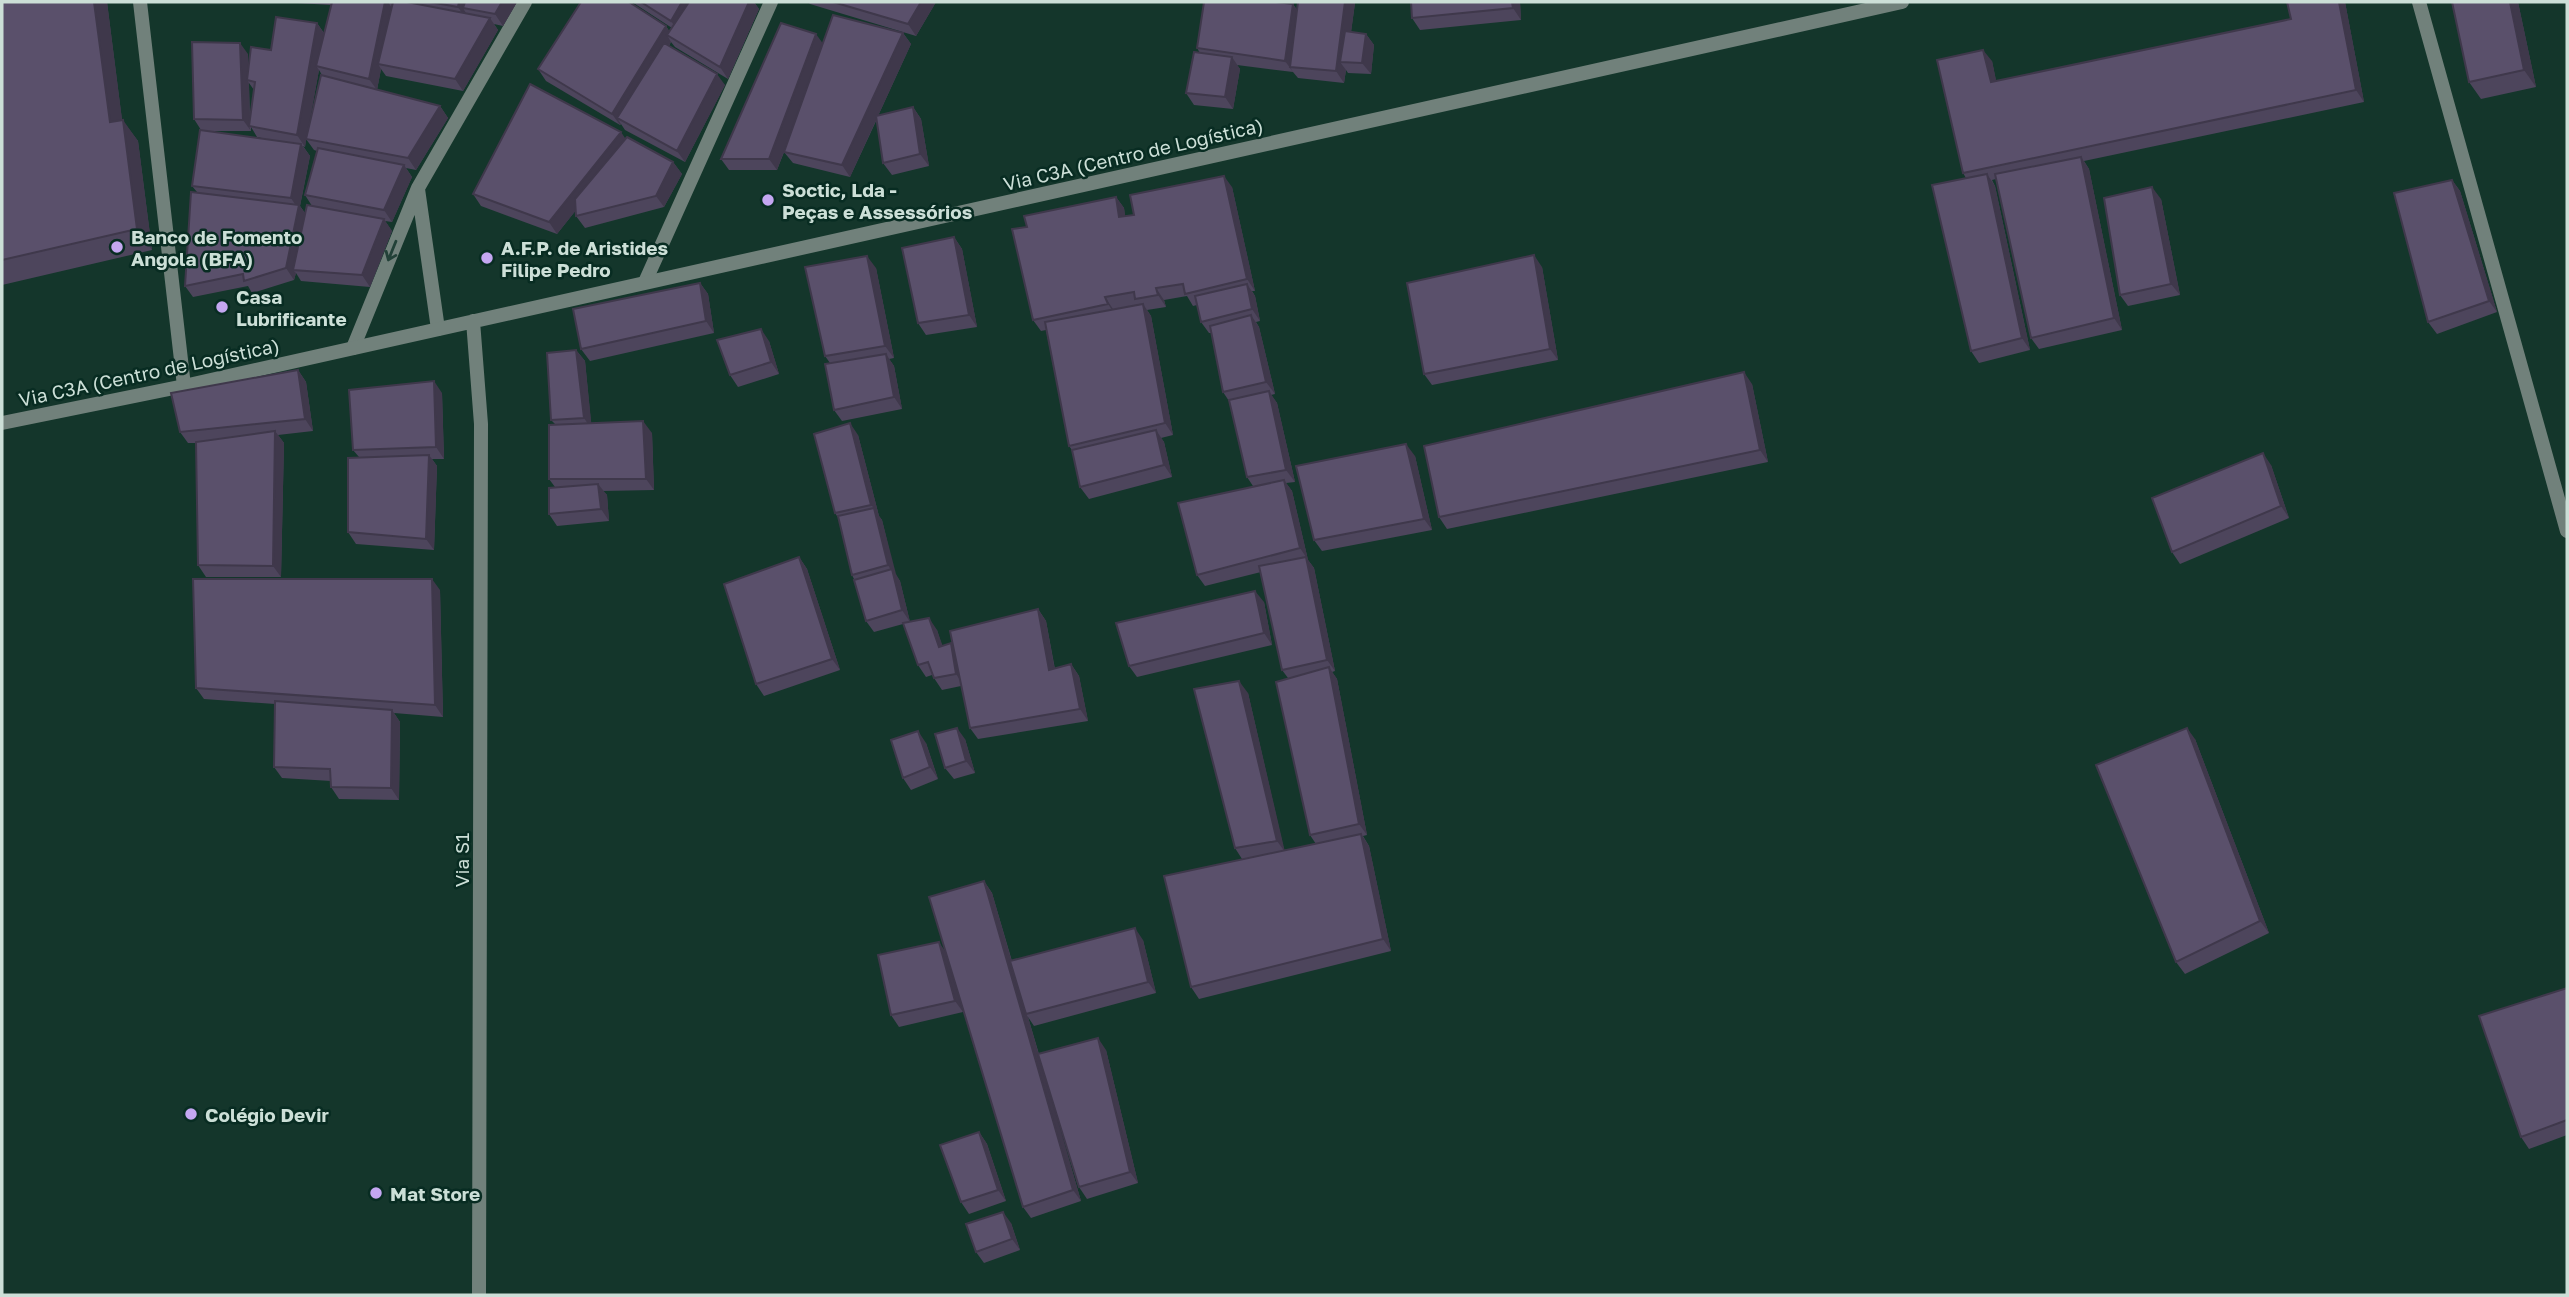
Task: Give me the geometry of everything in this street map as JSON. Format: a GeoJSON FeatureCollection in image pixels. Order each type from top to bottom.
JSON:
{"type":"FeatureCollection","features":[{"type":"Feature","properties":{"kind":"street"},"geometry":{"type":"LineString","coordinates":[[140,2],[184,386]]}},
{"type":"Feature","properties":{"kind":"street"},"geometry":{"type":"LineString","coordinates":[[353,348],[418,188],[525,2]]}},
{"type":"Feature","properties":{"kind":"street"},"geometry":{"type":"LineString","coordinates":[[645,282],[771,2]]}},
{"type":"Feature","properties":{"kind":"street","name":"Via C3A (Centro de Logística)"},"geometry":{"type":"LineString","coordinates":[[2,423],[184,386],[1902,2]]}},
{"type":"Feature","properties":{"kind":"street"},"geometry":{"type":"LineString","coordinates":[[2419,2],[2567,531]]}},
{"type":"Feature","properties":{"kind":"street"},"geometry":{"type":"LineString","coordinates":[[418,188],[438,329]]}},
{"type":"Feature","properties":{"kind":"street","name":"Via S1"},"geometry":{"type":"LineString","coordinates":[[473,321],[481,424],[479,1295]]}},
{"type":"Feature","properties":{"kind":"building"},"geometry":{"type":"Polygon","coordinates":[[[2,2],[94,2],[110,122],[123,120],[137,229],[2,260],[2,2]]]}},
{"type":"Feature","properties":{"kind":"building"},"geometry":{"type":"Polygon","coordinates":[[[332,2],[385,2],[369,79],[316,66],[332,2]]]}},
{"type":"Feature","properties":{"kind":"building"},"geometry":{"type":"Polygon","coordinates":[[[393,2],[407,2],[490,18],[455,79],[378,64],[393,2]]]}},
{"type":"Feature","properties":{"kind":"building"},"geometry":{"type":"Polygon","coordinates":[[[430,2],[459,2],[458,7],[430,2]]]}},
{"type":"Feature","properties":{"kind":"building"},"geometry":{"type":"Polygon","coordinates":[[[465,2],[502,2],[495,14],[463,8],[465,2]]]}},
{"type":"Feature","properties":{"kind":"building"},"geometry":{"type":"Polygon","coordinates":[[[581,2],[629,2],[666,26],[612,114],[538,69],[581,2]]]}},
{"type":"Feature","properties":{"kind":"building"},"geometry":{"type":"Polygon","coordinates":[[[641,2],[682,2],[671,21],[641,2]]]}},
{"type":"Feature","properties":{"kind":"building"},"geometry":{"type":"Polygon","coordinates":[[[689,2],[749,2],[720,67],[667,35],[689,2]]]}},
{"type":"Feature","properties":{"kind":"building"},"geometry":{"type":"Polygon","coordinates":[[[833,2],[921,2],[908,24],[833,2]]]}},
{"type":"Feature","properties":{"kind":"building"},"geometry":{"type":"Polygon","coordinates":[[[1204,2],[1293,4],[1285,61],[1197,48],[1204,2]]]}},
{"type":"Feature","properties":{"kind":"building"},"geometry":{"type":"Polygon","coordinates":[[[1298,2],[1345,2],[1336,71],[1290,67],[1298,2]]]}},
{"type":"Feature","properties":{"kind":"building"},"geometry":{"type":"Polygon","coordinates":[[[1411,2],[1512,2],[1513,8],[1412,18],[1411,2]]]}},
{"type":"Feature","properties":{"kind":"building"},"geometry":{"type":"Polygon","coordinates":[[[2287,2],[2339,2],[2356,90],[1963,173],[1937,60],[1983,50],[1991,82],[2291,19],[2287,2]]]}},
{"type":"Feature","properties":{"kind":"building"},"geometry":{"type":"Polygon","coordinates":[[[2452,2],[2510,2],[2524,70],[2469,82],[2452,2]]]}},
{"type":"Feature","properties":{"kind":"building"},"geometry":{"type":"Polygon","coordinates":[[[833,15],[903,33],[842,165],[784,152],[833,15]]]}},
{"type":"Feature","properties":{"kind":"building"},"geometry":{"type":"Polygon","coordinates":[[[276,17],[317,23],[297,135],[249,126],[255,82],[247,80],[251,47],[271,50],[276,17]]]}},
{"type":"Feature","properties":{"kind":"building"},"geometry":{"type":"Polygon","coordinates":[[[781,23],[816,34],[769,159],[721,159],[781,23]]]}},
{"type":"Feature","properties":{"kind":"building"},"geometry":{"type":"Polygon","coordinates":[[[1345,31],[1366,34],[1362,63],[1340,62],[1345,31]]]}},
{"type":"Feature","properties":{"kind":"building"},"geometry":{"type":"Polygon","coordinates":[[[192,42],[240,43],[243,120],[194,119],[192,42]]]}},
{"type":"Feature","properties":{"kind":"building"},"geometry":{"type":"Polygon","coordinates":[[[664,43],[717,74],[677,151],[617,118],[664,43]]]}},
{"type":"Feature","properties":{"kind":"building"},"geometry":{"type":"Polygon","coordinates":[[[1194,52],[1232,57],[1225,97],[1186,93],[1194,52]]]}},
{"type":"Feature","properties":{"kind":"building"},"geometry":{"type":"Polygon","coordinates":[[[321,75],[440,106],[408,158],[306,139],[321,75]]]}},
{"type":"Feature","properties":{"kind":"building"},"geometry":{"type":"Polygon","coordinates":[[[530,84],[621,132],[549,222],[473,194],[530,84]]]}},
{"type":"Feature","properties":{"kind":"building"},"geometry":{"type":"Polygon","coordinates":[[[913,107],[920,154],[883,163],[876,116],[913,107]]]}},
{"type":"Feature","properties":{"kind":"building"},"geometry":{"type":"Polygon","coordinates":[[[200,130],[301,144],[291,198],[192,186],[200,130]]]}},
{"type":"Feature","properties":{"kind":"building"},"geometry":{"type":"Polygon","coordinates":[[[627,137],[673,162],[656,196],[576,216],[575,199],[627,137]]]}},
{"type":"Feature","properties":{"kind":"building"},"geometry":{"type":"Polygon","coordinates":[[[318,148],[404,165],[384,210],[305,195],[318,148]]]}},
{"type":"Feature","properties":{"kind":"building"},"geometry":{"type":"Polygon","coordinates":[[[2081,157],[2114,318],[2031,338],[1995,174],[2081,157]]]}},
{"type":"Feature","properties":{"kind":"building"},"geometry":{"type":"Polygon","coordinates":[[[1987,174],[2022,338],[1971,351],[1932,185],[1987,174]]]}},
{"type":"Feature","properties":{"kind":"building"},"geometry":{"type":"Polygon","coordinates":[[[1224,176],[1247,279],[1185,294],[1183,284],[1156,288],[1158,295],[1135,299],[1134,292],[1105,297],[1108,304],[1033,320],[1012,229],[1027,227],[1024,216],[1116,197],[1119,217],[1134,215],[1130,195],[1224,176]]]}},
{"type":"Feature","properties":{"kind":"building"},"geometry":{"type":"Polygon","coordinates":[[[2452,180],[2489,301],[2428,322],[2394,193],[2452,180]]]}},
{"type":"Feature","properties":{"kind":"building"},"geometry":{"type":"Polygon","coordinates":[[[2152,187],[2171,284],[2120,295],[2104,198],[2152,187]]]}},
{"type":"Feature","properties":{"kind":"building"},"geometry":{"type":"Polygon","coordinates":[[[191,192],[299,205],[286,268],[244,281],[243,274],[185,286],[191,192]]]}},
{"type":"Feature","properties":{"kind":"building"},"geometry":{"type":"Polygon","coordinates":[[[307,205],[384,219],[362,275],[293,270],[307,205]]]}},
{"type":"Feature","properties":{"kind":"building"},"geometry":{"type":"Polygon","coordinates":[[[954,237],[969,315],[918,323],[902,248],[954,237]]]}},
{"type":"Feature","properties":{"kind":"building"},"geometry":{"type":"Polygon","coordinates":[[[1534,255],[1550,349],[1424,374],[1407,283],[1534,255]]]}},
{"type":"Feature","properties":{"kind":"building"},"geometry":{"type":"Polygon","coordinates":[[[867,256],[885,346],[825,356],[805,267],[867,256]]]}},
{"type":"Feature","properties":{"kind":"building"},"geometry":{"type":"Polygon","coordinates":[[[700,283],[706,321],[581,349],[573,309],[700,283]]]}},
{"type":"Feature","properties":{"kind":"building"},"geometry":{"type":"Polygon","coordinates":[[[1247,284],[1252,309],[1201,322],[1195,296],[1247,284]]]}},
{"type":"Feature","properties":{"kind":"building"},"geometry":{"type":"Polygon","coordinates":[[[1143,304],[1165,423],[1069,446],[1045,322],[1143,304]]]}},
{"type":"Feature","properties":{"kind":"building"},"geometry":{"type":"Polygon","coordinates":[[[1251,315],[1266,382],[1223,392],[1210,326],[1251,315]]]}},
{"type":"Feature","properties":{"kind":"building"},"geometry":{"type":"Polygon","coordinates":[[[761,329],[771,362],[730,375],[717,340],[761,329]]]}},
{"type":"Feature","properties":{"kind":"building"},"geometry":{"type":"Polygon","coordinates":[[[576,350],[584,418],[551,420],[547,353],[576,350]]]}},
{"type":"Feature","properties":{"kind":"building"},"geometry":{"type":"Polygon","coordinates":[[[886,354],[894,397],[834,410],[825,364],[886,354]]]}},
{"type":"Feature","properties":{"kind":"building"},"geometry":{"type":"Polygon","coordinates":[[[298,370],[305,419],[180,432],[171,393],[298,370]]]}},
{"type":"Feature","properties":{"kind":"building"},"geometry":{"type":"Polygon","coordinates":[[[1744,372],[1760,450],[1439,517],[1424,446],[1744,372]]]}},
{"type":"Feature","properties":{"kind":"building"},"geometry":{"type":"Polygon","coordinates":[[[434,381],[436,447],[353,450],[349,390],[434,381]]]}},
{"type":"Feature","properties":{"kind":"building"},"geometry":{"type":"Polygon","coordinates":[[[1269,391],[1286,470],[1247,477],[1229,400],[1269,391]]]}},
{"type":"Feature","properties":{"kind":"building"},"geometry":{"type":"Polygon","coordinates":[[[643,421],[646,479],[549,479],[549,425],[643,421]]]}},
{"type":"Feature","properties":{"kind":"building"},"geometry":{"type":"Polygon","coordinates":[[[850,423],[871,505],[835,513],[814,434],[850,423]]]}},
{"type":"Feature","properties":{"kind":"building"},"geometry":{"type":"Polygon","coordinates":[[[1156,430],[1164,465],[1080,487],[1072,450],[1156,430]]]}},
{"type":"Feature","properties":{"kind":"building"},"geometry":{"type":"Polygon","coordinates":[[[275,431],[273,566],[198,565],[196,442],[275,431]]]}},
{"type":"Feature","properties":{"kind":"building"},"geometry":{"type":"Polygon","coordinates":[[[1406,444],[1424,519],[1314,540],[1296,466],[1406,444]]]}},
{"type":"Feature","properties":{"kind":"building"},"geometry":{"type":"Polygon","coordinates":[[[2263,453],[2281,506],[2172,552],[2152,498],[2263,453]]]}},
{"type":"Feature","properties":{"kind":"building"},"geometry":{"type":"Polygon","coordinates":[[[429,455],[426,539],[348,532],[348,458],[429,455]]]}},
{"type":"Feature","properties":{"kind":"building"},"geometry":{"type":"Polygon","coordinates":[[[1284,480],[1300,548],[1197,575],[1178,503],[1284,480]]]}},
{"type":"Feature","properties":{"kind":"building"},"geometry":{"type":"Polygon","coordinates":[[[598,484],[601,509],[549,514],[549,488],[598,484]]]}},
{"type":"Feature","properties":{"kind":"building"},"geometry":{"type":"Polygon","coordinates":[[[874,508],[888,565],[852,575],[838,516],[874,508]]]}},
{"type":"Feature","properties":{"kind":"building"},"geometry":{"type":"Polygon","coordinates":[[[799,557],[832,659],[756,684],[724,584],[799,557]]]}},
{"type":"Feature","properties":{"kind":"building"},"geometry":{"type":"Polygon","coordinates":[[[1306,557],[1327,660],[1282,670],[1259,566],[1306,557]]]}},
{"type":"Feature","properties":{"kind":"building"},"geometry":{"type":"Polygon","coordinates":[[[892,569],[902,610],[866,621],[854,580],[892,569]]]}},
{"type":"Feature","properties":{"kind":"building"},"geometry":{"type":"Polygon","coordinates":[[[193,579],[432,579],[435,705],[196,688],[193,579]]]}},
{"type":"Feature","properties":{"kind":"building"},"geometry":{"type":"Polygon","coordinates":[[[1255,591],[1264,633],[1129,666],[1116,623],[1255,591]]]}},
{"type":"Feature","properties":{"kind":"building"},"geometry":{"type":"Polygon","coordinates":[[[1038,609],[1049,670],[1071,664],[1080,709],[970,728],[950,631],[1038,609]]]}},
{"type":"Feature","properties":{"kind":"building"},"geometry":{"type":"Polygon","coordinates":[[[929,618],[939,647],[951,643],[956,674],[934,678],[928,662],[918,665],[903,623],[929,618]]]}},
{"type":"Feature","properties":{"kind":"building"},"geometry":{"type":"Polygon","coordinates":[[[1329,667],[1359,824],[1310,835],[1276,682],[1329,667]]]}},
{"type":"Feature","properties":{"kind":"building"},"geometry":{"type":"Polygon","coordinates":[[[1239,681],[1277,841],[1235,848],[1194,689],[1239,681]]]}},
{"type":"Feature","properties":{"kind":"building"},"geometry":{"type":"Polygon","coordinates":[[[275,701],[392,710],[391,788],[331,787],[330,769],[274,767],[275,701]]]}},
{"type":"Feature","properties":{"kind":"building"},"geometry":{"type":"Polygon","coordinates":[[[957,728],[966,761],[945,768],[935,734],[957,728]]]}},
{"type":"Feature","properties":{"kind":"building"},"geometry":{"type":"Polygon","coordinates":[[[2187,728],[2260,921],[2176,962],[2096,765],[2187,728]]]}},
{"type":"Feature","properties":{"kind":"building"},"geometry":{"type":"Polygon","coordinates":[[[918,731],[930,767],[903,778],[891,740],[918,731]]]}},
{"type":"Feature","properties":{"kind":"building"},"geometry":{"type":"Polygon","coordinates":[[[1361,834],[1383,939],[1191,987],[1164,876],[1361,834]]]}},
{"type":"Feature","properties":{"kind":"building"},"geometry":{"type":"Polygon","coordinates":[[[984,881],[1073,1190],[1023,1207],[929,897],[984,881]]]}},
{"type":"Feature","properties":{"kind":"building"},"geometry":{"type":"Polygon","coordinates":[[[1135,928],[1148,982],[1026,1014],[1010,961],[1135,928]]]}},
{"type":"Feature","properties":{"kind":"building"},"geometry":{"type":"Polygon","coordinates":[[[939,942],[955,1001],[891,1015],[878,955],[939,942]]]}},
{"type":"Feature","properties":{"kind":"building"},"geometry":{"type":"Polygon","coordinates":[[[2567,988],[2567,1120],[2521,1137],[2479,1016],[2567,988]]]}},
{"type":"Feature","properties":{"kind":"building"},"geometry":{"type":"Polygon","coordinates":[[[1098,1038],[1130,1172],[1079,1187],[1038,1054],[1098,1038]]]}},
{"type":"Feature","properties":{"kind":"building"},"geometry":{"type":"Polygon","coordinates":[[[979,1132],[998,1190],[961,1202],[940,1145],[979,1132]]]}},
{"type":"Feature","properties":{"kind":"building"},"geometry":{"type":"Polygon","coordinates":[[[1003,1212],[1012,1239],[976,1252],[966,1224],[1003,1212]]]}},
{"type":"Feature","properties":{"kind":"place","name":"Soctic, Lda - Peças e Assessórios"},"geometry":{"type":"Point","coordinates":[768,200]}},
{"type":"Feature","properties":{"kind":"place","name":"Banco de Fomento Angola (BFA)"},"geometry":{"type":"Point","coordinates":[117,247]}},
{"type":"Feature","properties":{"kind":"place","name":"A.F.P. de Aristides Filipe Pedro"},"geometry":{"type":"Point","coordinates":[487,258]}},
{"type":"Feature","properties":{"kind":"place","name":"Casa Lubrificante"},"geometry":{"type":"Point","coordinates":[222,307]}},
{"type":"Feature","properties":{"kind":"place","name":"Colégio Devir"},"geometry":{"type":"Point","coordinates":[191,1114]}},
{"type":"Feature","properties":{"kind":"place","name":"Mat Store"},"geometry":{"type":"Point","coordinates":[376,1193]}}]}
